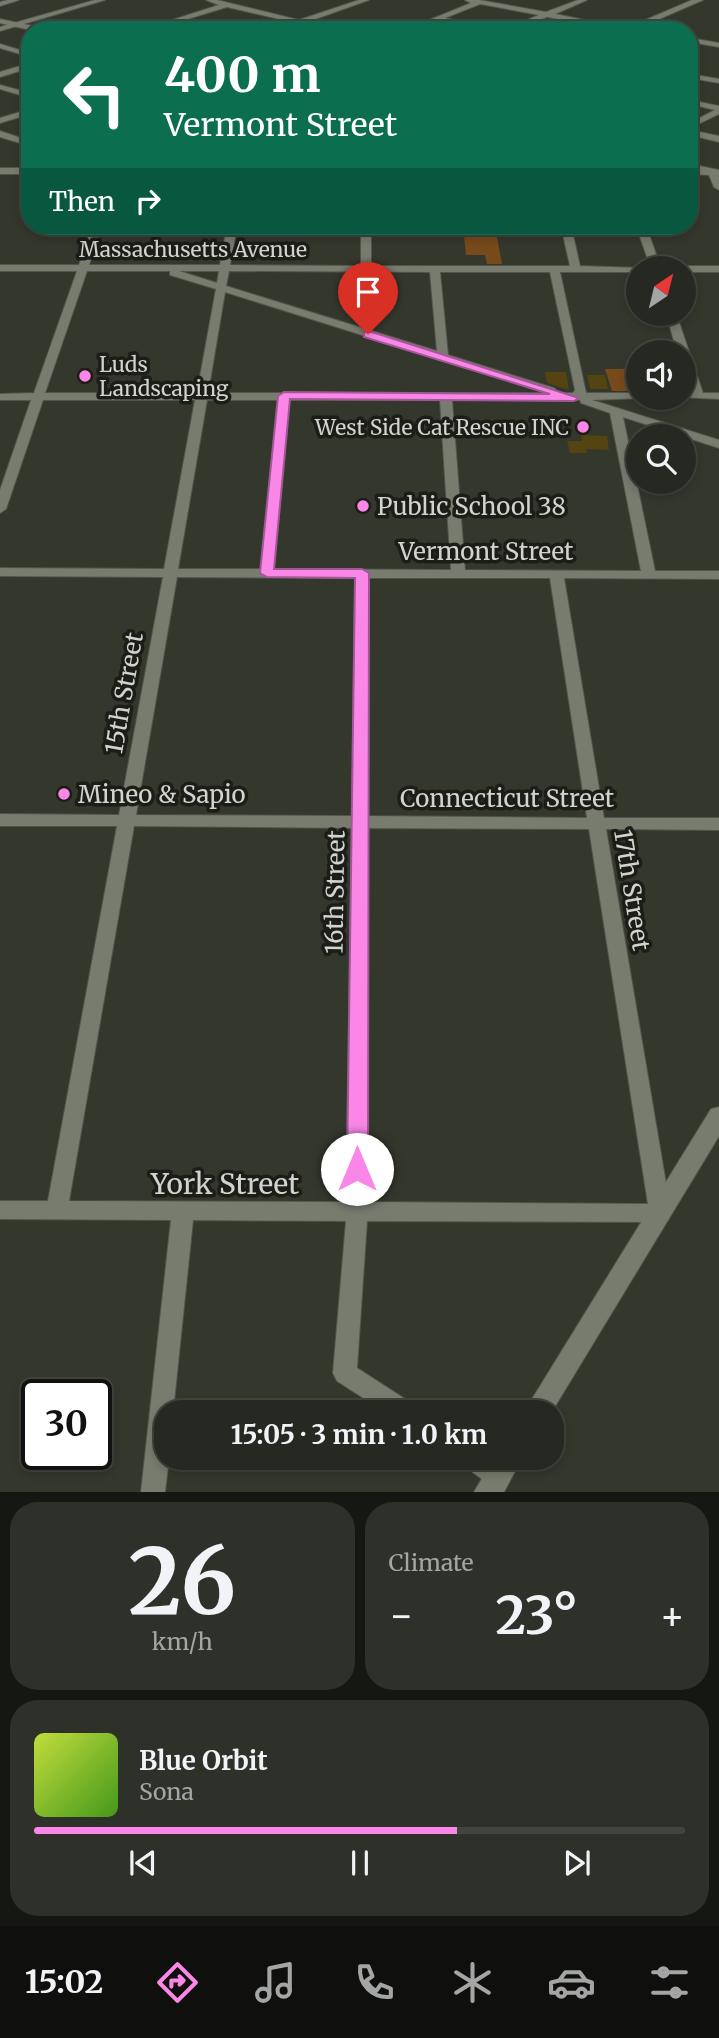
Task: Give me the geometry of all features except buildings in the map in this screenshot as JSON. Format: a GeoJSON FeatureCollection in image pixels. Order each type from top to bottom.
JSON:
{"type":"FeatureCollection","features":[{"type":"Feature","properties":{"kind":"street"},"geometry":{"type":"LineString","coordinates":[[0,4],[16,0]]}},
{"type":"Feature","properties":{"kind":"street"},"geometry":{"type":"LineString","coordinates":[[29,21],[102,0]]}},
{"type":"Feature","properties":{"kind":"street"},"geometry":{"type":"LineString","coordinates":[[303,21],[366,0]]}},
{"type":"Feature","properties":{"kind":"street"},"geometry":{"type":"LineString","coordinates":[[468,0],[585,21]]}},
{"type":"Feature","properties":{"kind":"street"},"geometry":{"type":"LineString","coordinates":[[529,21],[584,0]]}},
{"type":"Feature","properties":{"kind":"street"},"geometry":{"type":"LineString","coordinates":[[648,21],[699,0]]}},
{"type":"Feature","properties":{"kind":"street"},"geometry":{"type":"LineString","coordinates":[[167,21],[219,1],[296,21]]}},
{"type":"Feature","properties":{"kind":"street"},"geometry":{"type":"LineString","coordinates":[[433,21],[482,1]]}},
{"type":"Feature","properties":{"kind":"street"},"geometry":{"type":"LineString","coordinates":[[439,19],[450,21]]}},
{"type":"Feature","properties":{"kind":"street"},"geometry":{"type":"LineString","coordinates":[[0,21],[21,26]]}},
{"type":"Feature","properties":{"kind":"street"},"geometry":{"type":"LineString","coordinates":[[0,29],[21,23]]}},
{"type":"Feature","properties":{"kind":"street"},"geometry":{"type":"LineString","coordinates":[[698,41],[719,45]]}},
{"type":"Feature","properties":{"kind":"street"},"geometry":{"type":"LineString","coordinates":[[0,46],[21,52]]}},
{"type":"Feature","properties":{"kind":"street"},"geometry":{"type":"LineString","coordinates":[[0,75],[21,68]]}},
{"type":"Feature","properties":{"kind":"street"},"geometry":{"type":"LineString","coordinates":[[698,77],[719,81]]}},
{"type":"Feature","properties":{"kind":"street"},"geometry":{"type":"LineString","coordinates":[[0,87],[21,93]]}},
{"type":"Feature","properties":{"kind":"street"},"geometry":{"type":"LineString","coordinates":[[698,104],[719,110]]}},
{"type":"Feature","properties":{"kind":"street"},"geometry":{"type":"LineString","coordinates":[[698,122],[719,110]]}},
{"type":"Feature","properties":{"kind":"street"},"geometry":{"type":"LineString","coordinates":[[0,121],[21,114]]}},
{"type":"Feature","properties":{"kind":"street"},"geometry":{"type":"LineString","coordinates":[[0,134],[21,141]]}},
{"type":"Feature","properties":{"kind":"street"},"geometry":{"type":"LineString","coordinates":[[698,135],[719,139]]}},
{"type":"Feature","properties":{"kind":"street"},"geometry":{"type":"LineString","coordinates":[[0,171],[21,171]]}},
{"type":"Feature","properties":{"kind":"street"},"geometry":{"type":"LineString","coordinates":[[715,172],[719,187]]}},
{"type":"Feature","properties":{"kind":"street"},"geometry":{"type":"LineString","coordinates":[[0,509],[94,235]]}},
{"type":"Feature","properties":{"kind":"street","name":"15th Street"},"geometry":{"type":"LineString","coordinates":[[57,1210],[230,235]]}},
{"type":"Feature","properties":{"kind":"street"},"geometry":{"type":"LineString","coordinates":[[366,235],[366,268]]}},
{"type":"Feature","properties":{"kind":"street"},"geometry":{"type":"LineString","coordinates":[[568,235],[576,269]]}},
{"type":"Feature","properties":{"kind":"street"},"geometry":{"type":"LineString","coordinates":[[644,235],[652,256]]}},
{"type":"Feature","properties":{"kind":"street","name":"Massachusetts Avenue"},"geometry":{"type":"LineString","coordinates":[[0,268],[626,269]]}},
{"type":"Feature","properties":{"kind":"street"},"geometry":{"type":"LineString","coordinates":[[157,268],[719,444]]}},
{"type":"Feature","properties":{"kind":"street"},"geometry":{"type":"LineString","coordinates":[[435,269],[443,358]]}},
{"type":"Feature","properties":{"kind":"street"},"geometry":{"type":"LineString","coordinates":[[554,269],[581,391],[574,398]]}},
{"type":"Feature","properties":{"kind":"street"},"geometry":{"type":"LineString","coordinates":[[696,269],[719,269]]}},
{"type":"Feature","properties":{"kind":"street"},"geometry":{"type":"LineString","coordinates":[[696,390],[698,396],[719,396]]}},
{"type":"Feature","properties":{"kind":"street"},"geometry":{"type":"LineString","coordinates":[[267,573],[284,396]]}},
{"type":"Feature","properties":{"kind":"street"},"geometry":{"type":"LineString","coordinates":[[446,396],[458,574]]}},
{"type":"Feature","properties":{"kind":"street"},"geometry":{"type":"LineString","coordinates":[[0,397],[626,396]]}},
{"type":"Feature","properties":{"kind":"street"},"geometry":{"type":"LineString","coordinates":[[616,412],[649,574]]}},
{"type":"Feature","properties":{"kind":"street","name":"Vermont Street"},"geometry":{"type":"LineString","coordinates":[[0,572],[719,575]]}},
{"type":"Feature","properties":{"kind":"street","name":"16th Street"},"geometry":{"type":"LineString","coordinates":[[362,573],[357,1212],[345,1373],[387,1400]]}},
{"type":"Feature","properties":{"kind":"street","name":"17th Street"},"geometry":{"type":"LineString","coordinates":[[556,574],[660,1213]]}},
{"type":"Feature","properties":{"kind":"street","name":"Connecticut Street"},"geometry":{"type":"LineString","coordinates":[[0,820],[719,824]]}},
{"type":"Feature","properties":{"kind":"street"},"geometry":{"type":"LineString","coordinates":[[544,1400],[719,1116]]}},
{"type":"Feature","properties":{"kind":"street","name":"York Street"},"geometry":{"type":"LineString","coordinates":[[0,1210],[660,1213]]}},
{"type":"Feature","properties":{"kind":"street"},"geometry":{"type":"LineString","coordinates":[[153,1492],[183,1212]]}},
{"type":"Feature","properties":{"kind":"shaded area"},"geometry":{"type":"Polygon","coordinates":[[[464,235],[497,235],[502,264],[487,264],[485,255],[466,255],[464,235]]]}},
{"type":"Feature","properties":{"kind":"shaded area"},"geometry":{"type":"Polygon","coordinates":[[[605,369],[626,369],[626,391],[612,391],[605,369]]]}},
{"type":"Feature","properties":{"kind":"place","name":"Luds Landscaping"},"geometry":{"type":"Point","coordinates":[85,376]}},
{"type":"Feature","properties":{"kind":"place","name":"West Side Cat Rescue INC"},"geometry":{"type":"Point","coordinates":[583,427]}},
{"type":"Feature","properties":{"kind":"place","name":"Public School 38"},"geometry":{"type":"Point","coordinates":[363,506]}},
{"type":"Feature","properties":{"kind":"place","name":"Mineo & Sapio"},"geometry":{"type":"Point","coordinates":[64,794]}},
{"type":"Feature","properties":{"kind":"route"},"geometry":{"type":"LineString","coordinates":[[357,1169],[362,573],[267,573],[284,396],[574,398],[368,334]]}}]}
